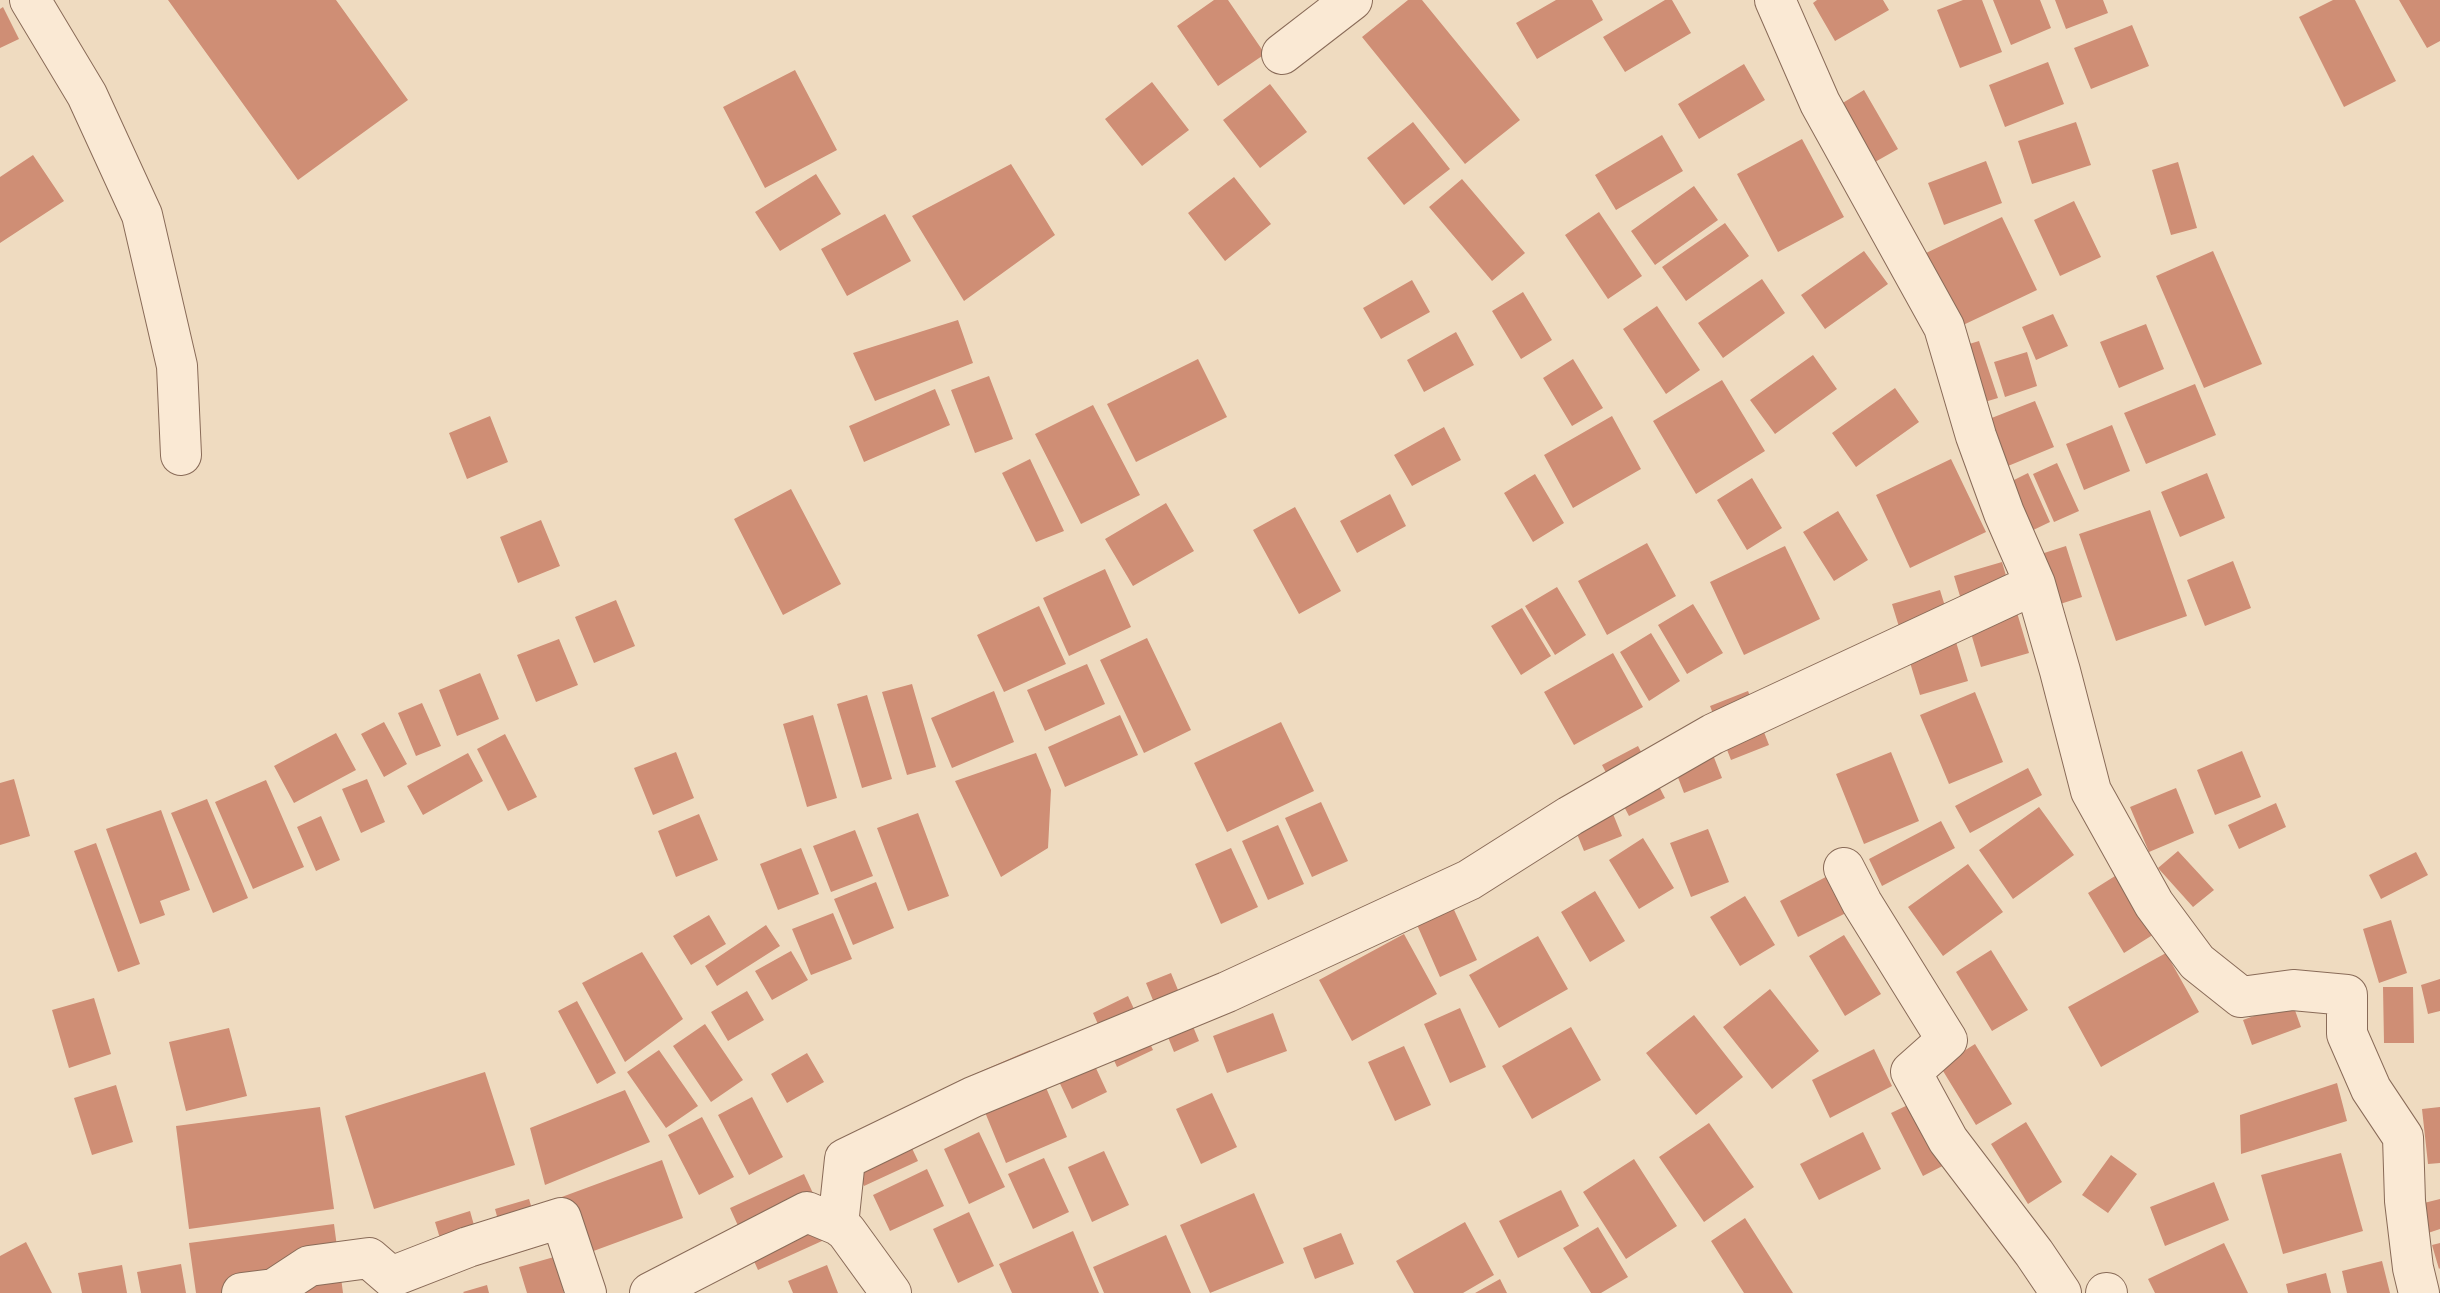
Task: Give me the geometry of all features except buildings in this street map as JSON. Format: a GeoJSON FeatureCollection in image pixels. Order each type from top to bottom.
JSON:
{"type":"FeatureCollection","features":[{"type":"Feature","properties":{"kind":"street"},"geometry":{"type":"LineString","coordinates":[[30,0],[87,95],[142,215],[177,366],[181,455]]}},
{"type":"Feature","properties":{"kind":"street"},"geometry":{"type":"LineString","coordinates":[[1282,54],[1352,0]]}},
{"type":"Feature","properties":{"kind":"street"},"geometry":{"type":"LineString","coordinates":[[1775,0],[1820,103],[1944,327],[1976,436],[2004,513],[2035,584],[2091,791],[2154,904],[2197,962],[2241,997],[2293,990],[2347,995],[2347,1034],[2371,1089],[2403,1137],[2405,1201],[2419,1293]]}},
{"type":"Feature","properties":{"kind":"street"},"geometry":{"type":"LineString","coordinates":[[838,1225],[845,1159],[973,1097],[1227,992],[1469,880],[1570,816],[1713,734],[2035,584]]}},
{"type":"Feature","properties":{"kind":"street"},"geometry":{"type":"LineString","coordinates":[[1844,868],[1862,903],[1947,1040],[1911,1072],[1948,1140],[2061,1293]]}},
{"type":"Feature","properties":{"kind":"street"},"geometry":{"type":"LineString","coordinates":[[650,1293],[807,1212],[846,1231],[891,1293]]}},
{"type":"Feature","properties":{"kind":"street"},"geometry":{"type":"LineString","coordinates":[[242,1293],[274,1289],[309,1266],[369,1258],[391,1277],[468,1247],[561,1218],[586,1293]]}}]}
